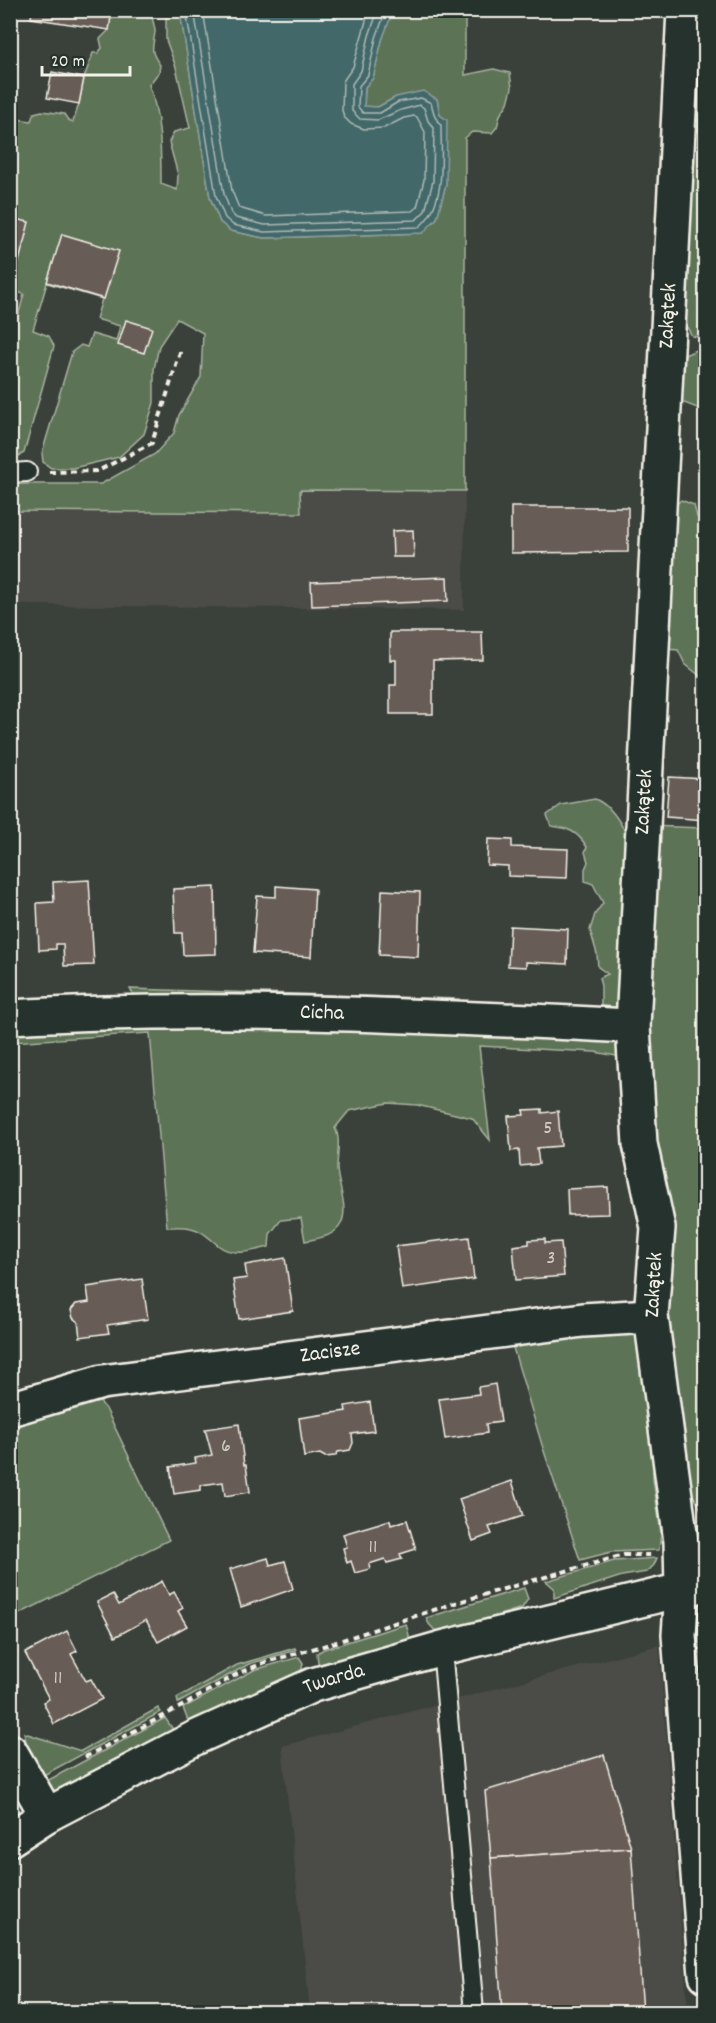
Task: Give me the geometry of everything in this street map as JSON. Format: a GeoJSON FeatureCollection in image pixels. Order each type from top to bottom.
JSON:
{"type":"FeatureCollection","features":[{"type":"Feature","properties":{"kind":"street","name":"Zakątek"},"geometry":{"type":"LineString","coordinates":[[684,10],[633,1026],[640,1144],[658,1228],[651,1316],[681,1541],[694,1587],[679,1635],[705,1975]]}},
{"type":"Feature","properties":{"kind":"street","name":"Cicha"},"geometry":{"type":"LineString","coordinates":[[10,1017],[187,1010],[340,1012],[633,1026]]}},
{"type":"Feature","properties":{"kind":"street","name":"Zacisze"},"geometry":{"type":"LineString","coordinates":[[10,1409],[102,1382],[583,1320],[651,1316]]}},
{"type":"Feature","properties":{"kind":"street","name":"Twarda"},"geometry":{"type":"LineString","coordinates":[[10,1839],[47,1815],[195,1738],[313,1685],[442,1648],[694,1587]]}},
{"type":"Feature","properties":{"kind":"street"},"geometry":{"type":"LineString","coordinates":[[10,1750],[47,1815]]}},
{"type":"Feature","properties":{"kind":"lane"},"geometry":{"type":"LineString","coordinates":[[442,1648],[474,2013]]}},
{"type":"Feature","properties":{"kind":"path"},"geometry":{"type":"LineString","coordinates":[[19,473],[98,471],[152,443],[181,349]]}},
{"type":"Feature","properties":{"kind":"shaded area"},"geometry":{"type":"Polygon","coordinates":[[[300,490],[465,491],[464,610],[11,603],[10,511],[301,513],[300,490]]]}},
{"type":"Feature","properties":{"kind":"shaded area"},"geometry":{"type":"Polygon","coordinates":[[[659,1645],[688,2012],[310,2012],[282,1746],[659,1645]]]}},
{"type":"Feature","properties":{"kind":"green space"},"geometry":{"type":"Polygon","coordinates":[[[112,11],[152,11],[155,27],[153,52],[160,65],[159,72],[149,85],[158,122],[161,184],[177,190],[178,175],[169,142],[174,132],[190,128],[176,67],[166,40],[166,11],[180,11],[210,197],[220,222],[231,231],[264,238],[422,233],[437,218],[446,184],[437,99],[396,97],[378,107],[364,107],[365,87],[373,78],[392,11],[465,11],[465,75],[494,69],[510,73],[512,88],[508,103],[492,133],[472,132],[465,138],[465,491],[300,490],[301,513],[11,511],[11,484],[101,484],[155,454],[174,433],[179,415],[201,377],[203,333],[177,319],[159,346],[154,369],[154,403],[144,434],[119,457],[73,468],[51,468],[43,462],[42,453],[72,352],[81,345],[87,347],[92,334],[116,341],[120,326],[96,319],[102,299],[47,283],[33,330],[49,336],[54,346],[24,453],[11,461],[11,334],[13,335],[24,294],[11,290],[11,118],[31,121],[34,113],[42,111],[64,114],[68,120],[73,122],[84,78],[93,53],[98,53],[102,48],[100,39],[109,30],[112,11]]]}},
{"type":"Feature","properties":{"kind":"green space"},"geometry":{"type":"Polygon","coordinates":[[[671,11],[705,11],[705,338],[692,336],[687,327],[684,291],[685,185],[699,123],[687,105],[671,11]]]}},
{"type":"Feature","properties":{"kind":"green space"},"geometry":{"type":"Polygon","coordinates":[[[705,346],[705,411],[679,401],[678,358],[705,346]]]}},
{"type":"Feature","properties":{"kind":"green space"},"geometry":{"type":"Polygon","coordinates":[[[681,500],[694,505],[697,517],[705,519],[705,680],[685,664],[678,650],[666,649],[671,509],[681,500]]]}},
{"type":"Feature","properties":{"kind":"green space"},"geometry":{"type":"Polygon","coordinates":[[[595,799],[618,819],[627,835],[648,826],[705,828],[705,1517],[680,1471],[658,1464],[653,1471],[653,1479],[661,1533],[659,1550],[611,1552],[580,1560],[511,1341],[635,1332],[647,1347],[666,1278],[673,1224],[672,1209],[661,1188],[618,1021],[601,1012],[599,978],[608,974],[598,967],[590,930],[595,914],[603,903],[593,884],[585,881],[585,869],[588,862],[585,852],[587,847],[572,831],[551,826],[547,815],[561,805],[595,799]]]}},
{"type":"Feature","properties":{"kind":"green space"},"geometry":{"type":"Polygon","coordinates":[[[130,989],[459,999],[459,1006],[137,1001],[130,989]]]}},
{"type":"Feature","properties":{"kind":"green space"},"geometry":{"type":"Polygon","coordinates":[[[159,1020],[617,1041],[627,1058],[595,1052],[479,1046],[490,1140],[472,1118],[417,1105],[388,1103],[349,1111],[335,1128],[338,1142],[337,1169],[344,1211],[338,1228],[325,1236],[305,1241],[301,1218],[281,1220],[270,1234],[269,1247],[237,1252],[219,1246],[195,1229],[167,1227],[150,1033],[11,1042],[11,1028],[159,1020]]]}},
{"type":"Feature","properties":{"kind":"green space"},"geometry":{"type":"Polygon","coordinates":[[[95,1396],[106,1409],[169,1540],[11,1618],[11,1422],[95,1396]]]}},
{"type":"Feature","properties":{"kind":"green space"},"geometry":{"type":"Polygon","coordinates":[[[657,1558],[647,1572],[622,1576],[554,1598],[554,1588],[546,1581],[614,1561],[657,1558]]]}},
{"type":"Feature","properties":{"kind":"green space"},"geometry":{"type":"Polygon","coordinates":[[[524,1588],[528,1599],[522,1608],[438,1634],[426,1618],[524,1588]]]}},
{"type":"Feature","properties":{"kind":"green space"},"geometry":{"type":"Polygon","coordinates":[[[705,1600],[705,1769],[699,1729],[702,1706],[699,1677],[694,1660],[692,1606],[705,1600]]]}},
{"type":"Feature","properties":{"kind":"green space"},"geometry":{"type":"Polygon","coordinates":[[[406,1624],[409,1635],[407,1644],[325,1666],[318,1663],[317,1653],[324,1649],[406,1624]]]}},
{"type":"Feature","properties":{"kind":"green space"},"geometry":{"type":"Polygon","coordinates":[[[295,1648],[296,1650],[249,1664],[178,1703],[177,1698],[237,1665],[295,1648]]]}},
{"type":"Feature","properties":{"kind":"green space"},"geometry":{"type":"Polygon","coordinates":[[[299,1657],[303,1663],[300,1678],[200,1725],[188,1721],[183,1708],[254,1670],[299,1657]]]}},
{"type":"Feature","properties":{"kind":"green space"},"geometry":{"type":"Polygon","coordinates":[[[158,1708],[161,1712],[40,1777],[33,1767],[24,1733],[81,1751],[158,1708]]]}},
{"type":"Feature","properties":{"kind":"green space"},"geometry":{"type":"Polygon","coordinates":[[[165,1718],[172,1728],[171,1741],[65,1795],[52,1793],[43,1783],[165,1718]]]}},
{"type":"Feature","properties":{"kind":"water"},"geometry":{"type":"Polygon","coordinates":[[[180,11],[393,11],[382,40],[373,78],[365,87],[364,106],[378,107],[396,97],[423,91],[437,99],[440,115],[447,120],[446,184],[437,218],[423,233],[264,238],[231,231],[220,222],[210,197],[180,11]]]}},
{"type":"Feature","properties":{"kind":"building"},"geometry":{"type":"Polygon","coordinates":[[[32,10],[112,10],[109,30],[31,18],[32,10]]]}},
{"type":"Feature","properties":{"kind":"building"},"geometry":{"type":"Polygon","coordinates":[[[52,72],[84,78],[79,104],[47,98],[52,72]]]}},
{"type":"Feature","properties":{"kind":"building"},"geometry":{"type":"Polygon","coordinates":[[[10,218],[29,222],[16,273],[10,272],[10,218]]]}},
{"type":"Feature","properties":{"kind":"building"},"geometry":{"type":"Polygon","coordinates":[[[62,234],[119,251],[104,299],[47,282],[62,234]]]}},
{"type":"Feature","properties":{"kind":"building"},"geometry":{"type":"Polygon","coordinates":[[[126,320],[152,328],[144,353],[118,345],[126,320]]]}},
{"type":"Feature","properties":{"kind":"building"},"geometry":{"type":"Polygon","coordinates":[[[511,507],[628,507],[628,552],[511,553],[511,507]]]}},
{"type":"Feature","properties":{"kind":"building"},"geometry":{"type":"Polygon","coordinates":[[[413,530],[414,557],[393,557],[392,531],[413,530]]]}},
{"type":"Feature","properties":{"kind":"building"},"geometry":{"type":"Polygon","coordinates":[[[447,577],[448,601],[312,606],[311,582],[447,577]]]}},
{"type":"Feature","properties":{"kind":"building"},"geometry":{"type":"Polygon","coordinates":[[[390,632],[482,632],[483,660],[433,661],[433,714],[390,714],[390,685],[396,685],[396,660],[390,660],[390,632]]]}},
{"type":"Feature","properties":{"kind":"building"},"geometry":{"type":"Polygon","coordinates":[[[669,777],[706,779],[706,820],[666,817],[669,777]]]}},
{"type":"Feature","properties":{"kind":"building"},"geometry":{"type":"Polygon","coordinates":[[[488,839],[512,840],[512,847],[568,849],[567,878],[508,876],[508,866],[487,865],[488,839]]]}},
{"type":"Feature","properties":{"kind":"building"},"geometry":{"type":"Polygon","coordinates":[[[89,880],[94,965],[64,966],[63,944],[56,944],[56,949],[39,950],[37,903],[54,902],[53,882],[89,880]]]}},
{"type":"Feature","properties":{"kind":"building"},"geometry":{"type":"Polygon","coordinates":[[[276,886],[315,889],[311,957],[253,953],[257,896],[276,897],[276,886]]]}},
{"type":"Feature","properties":{"kind":"building"},"geometry":{"type":"Polygon","coordinates":[[[215,887],[216,954],[183,955],[182,933],[175,933],[173,889],[215,887]]]}},
{"type":"Feature","properties":{"kind":"building"},"geometry":{"type":"Polygon","coordinates":[[[382,890],[420,892],[418,957],[379,955],[382,890]]]}},
{"type":"Feature","properties":{"kind":"building"},"geometry":{"type":"Polygon","coordinates":[[[510,926],[568,929],[567,964],[526,962],[526,967],[508,966],[510,926]]]}},
{"type":"Feature","properties":{"kind":"building"},"geometry":{"type":"Polygon","coordinates":[[[542,1109],[542,1113],[558,1111],[561,1146],[537,1148],[539,1164],[520,1166],[519,1150],[511,1151],[508,1116],[524,1115],[523,1110],[542,1109]]]}},
{"type":"Feature","properties":{"kind":"building"},"geometry":{"type":"Polygon","coordinates":[[[608,1187],[609,1214],[568,1215],[567,1189],[608,1187]]]}},
{"type":"Feature","properties":{"kind":"building"},"geometry":{"type":"Polygon","coordinates":[[[469,1237],[474,1279],[402,1289],[396,1246],[469,1237]]]}},
{"type":"Feature","properties":{"kind":"building"},"geometry":{"type":"Polygon","coordinates":[[[545,1239],[545,1243],[561,1242],[564,1276],[516,1280],[513,1246],[529,1244],[529,1240],[545,1239]]]}},
{"type":"Feature","properties":{"kind":"building"},"geometry":{"type":"Polygon","coordinates":[[[285,1258],[293,1311],[239,1319],[233,1280],[247,1278],[245,1265],[285,1258]]]}},
{"type":"Feature","properties":{"kind":"building"},"geometry":{"type":"Polygon","coordinates":[[[142,1279],[148,1319],[107,1325],[109,1333],[80,1337],[78,1322],[73,1318],[71,1310],[76,1304],[89,1302],[87,1287],[142,1279]]]}},
{"type":"Feature","properties":{"kind":"building"},"geometry":{"type":"Polygon","coordinates":[[[495,1384],[501,1422],[486,1424],[487,1433],[445,1439],[439,1399],[479,1394],[478,1387],[495,1384]]]}},
{"type":"Feature","properties":{"kind":"building"},"geometry":{"type":"Polygon","coordinates":[[[370,1402],[374,1431],[352,1434],[353,1443],[350,1450],[338,1452],[335,1456],[325,1457],[320,1454],[304,1457],[299,1418],[346,1411],[345,1406],[370,1402]]]}},
{"type":"Feature","properties":{"kind":"building"},"geometry":{"type":"Polygon","coordinates":[[[239,1424],[250,1492],[225,1496],[223,1482],[201,1485],[201,1490],[174,1494],[170,1467],[196,1463],[195,1458],[212,1455],[205,1429],[239,1424]]]}},
{"type":"Feature","properties":{"kind":"building"},"geometry":{"type":"Polygon","coordinates":[[[512,1481],[523,1516],[489,1527],[492,1534],[473,1541],[459,1499],[512,1481]]]}},
{"type":"Feature","properties":{"kind":"building"},"geometry":{"type":"Polygon","coordinates":[[[390,1520],[391,1525],[407,1520],[416,1549],[400,1554],[402,1559],[387,1563],[385,1559],[369,1564],[370,1569],[355,1573],[351,1561],[347,1563],[343,1548],[347,1547],[343,1534],[390,1520]]]}},
{"type":"Feature","properties":{"kind":"building"},"geometry":{"type":"Polygon","coordinates":[[[268,1558],[270,1565],[285,1561],[293,1589],[241,1607],[230,1569],[268,1558]]]}},
{"type":"Feature","properties":{"kind":"building"},"geometry":{"type":"Polygon","coordinates":[[[162,1581],[169,1595],[174,1592],[183,1608],[178,1611],[187,1626],[158,1642],[146,1620],[115,1637],[97,1602],[113,1594],[119,1605],[162,1581]]]}},
{"type":"Feature","properties":{"kind":"building"},"geometry":{"type":"Polygon","coordinates":[[[67,1631],[77,1651],[71,1654],[86,1681],[91,1679],[102,1699],[54,1724],[43,1702],[49,1699],[25,1653],[67,1631]]]}},
{"type":"Feature","properties":{"kind":"building"},"geometry":{"type":"Polygon","coordinates":[[[604,1755],[631,1848],[491,1858],[485,1791],[604,1755]]]}},
{"type":"Feature","properties":{"kind":"building"},"geometry":{"type":"Polygon","coordinates":[[[631,1848],[643,2012],[502,2012],[491,1858],[631,1848]]]}}]}
